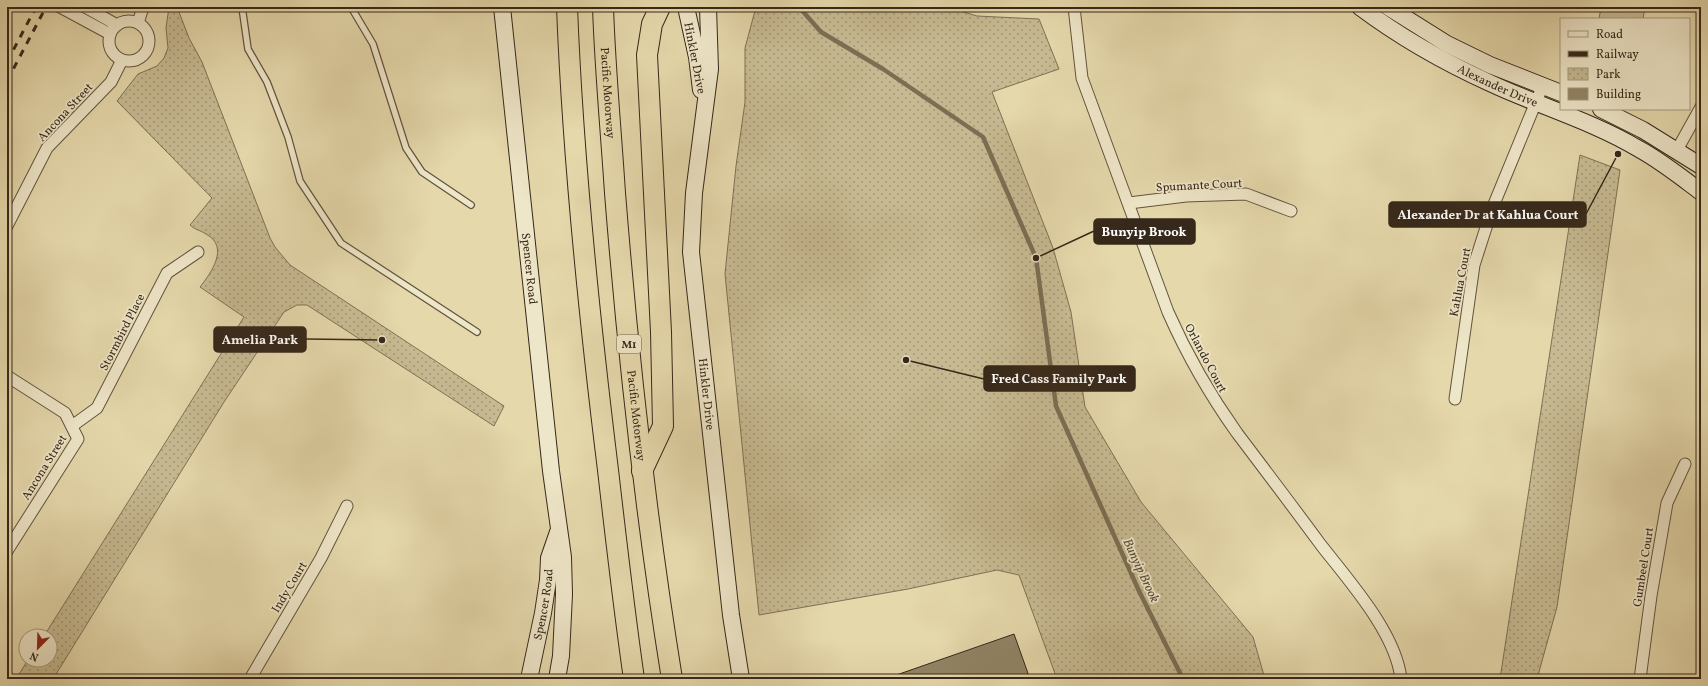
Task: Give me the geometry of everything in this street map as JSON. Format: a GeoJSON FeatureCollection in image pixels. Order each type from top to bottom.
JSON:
{"type":"FeatureCollection","features":[{"type":"Feature","properties":{"kind":"highway"},"geometry":{"type":"LineString","coordinates":[[567,7],[570,76],[581,219],[594,355],[634,679]]}},
{"type":"Feature","properties":{"kind":"highway","name":"Pacific Motorway"},"geometry":{"type":"LineString","coordinates":[[602,7],[619,246],[642,472],[660,607],[672,679]]}},
{"type":"Feature","properties":{"kind":"highway"},"geometry":{"type":"LineString","coordinates":[[642,472],[663,426],[661,332],[647,55],[652,24],[660,7]]}},
{"type":"Feature","properties":{"kind":"street"},"geometry":{"type":"LineString","coordinates":[[60,7],[110,34]]}},
{"type":"Feature","properties":{"kind":"street"},"geometry":{"type":"LineString","coordinates":[[85,7],[117,25]]}},
{"type":"Feature","properties":{"kind":"street"},"geometry":{"type":"LineString","coordinates":[[138,23],[143,7]]}},
{"type":"Feature","properties":{"kind":"street","name":"Spencer Road"},"geometry":{"type":"LineString","coordinates":[[502,7],[563,557],[564,594],[561,656],[557,679]]}},
{"type":"Feature","properties":{"kind":"street","name":"Hinkler Drive"},"geometry":{"type":"LineString","coordinates":[[686,7],[698,66],[704,109]]}},
{"type":"Feature","properties":{"kind":"street","name":"Hinkler Drive"},"geometry":{"type":"LineString","coordinates":[[708,7],[710,69],[694,193],[691,252],[731,615],[741,679]]}},
{"type":"Feature","properties":{"kind":"street","name":"Orlando Court"},"geometry":{"type":"LineString","coordinates":[[1074,7],[1082,78],[1168,312],[1188,356],[1218,406],[1237,433],[1372,612],[1400,665],[1401,679]]}},
{"type":"Feature","properties":{"kind":"street","name":"Alexander Drive"},"geometry":{"type":"LineString","coordinates":[[1360,7],[1386,26],[1428,52],[1491,84],[1597,128],[1638,148],[1668,167],[1701,192]]}},
{"type":"Feature","properties":{"kind":"street","name":"Alexander Drive"},"geometry":{"type":"LineString","coordinates":[[1388,7],[1447,44],[1490,65],[1560,92]]}},
{"type":"Feature","properties":{"kind":"street"},"geometry":{"type":"LineString","coordinates":[[127,21],[138,23],[147,32],[148,45],[141,56],[136,60],[122,60],[117,57],[110,47],[110,34],[117,25],[127,21]]}},
{"type":"Feature","properties":{"kind":"street","name":"Ancona Street"},"geometry":{"type":"LineString","coordinates":[[7,226],[47,148],[111,82],[122,60]]}},
{"type":"Feature","properties":{"kind":"street","name":"Kahlua Court"},"geometry":{"type":"LineString","coordinates":[[1455,399],[1474,265],[1492,209],[1543,85]]}},
{"type":"Feature","properties":{"kind":"street"},"geometry":{"type":"LineString","coordinates":[[1677,150],[1701,106]]}},
{"type":"Feature","properties":{"kind":"street"},"geometry":{"type":"LineString","coordinates":[[1603,110],[1643,130],[1701,166]]}},
{"type":"Feature","properties":{"kind":"street","name":"Spumante Court"},"geometry":{"type":"LineString","coordinates":[[1129,203],[1172,198],[1246,194],[1291,212]]}},
{"type":"Feature","properties":{"kind":"street","name":"Stormbird Place"},"geometry":{"type":"LineString","coordinates":[[72,426],[97,408],[167,273],[198,252]]}},
{"type":"Feature","properties":{"kind":"street","name":"Ancona Street"},"geometry":{"type":"LineString","coordinates":[[7,376],[65,413],[78,439],[7,551]]}},
{"type":"Feature","properties":{"kind":"street","name":"Gumbeel Court"},"geometry":{"type":"LineString","coordinates":[[1640,679],[1651,596],[1667,503],[1685,464]]}},
{"type":"Feature","properties":{"kind":"street","name":"Indy Court"},"geometry":{"type":"LineString","coordinates":[[250,679],[321,558],[347,506]]}},
{"type":"Feature","properties":{"kind":"street","name":"Spencer Road"},"geometry":{"type":"LineString","coordinates":[[530,679],[543,613],[548,580],[549,558],[559,530]]}},
{"type":"Feature","properties":{"kind":"lane"},"geometry":{"type":"LineString","coordinates":[[242,7],[248,49],[269,89],[288,137],[300,181],[341,243],[477,332]]}},
{"type":"Feature","properties":{"kind":"lane"},"geometry":{"type":"LineString","coordinates":[[351,7],[373,44],[406,148],[422,172],[471,205]]}},
{"type":"Feature","properties":{"kind":"green space"},"geometry":{"type":"Polygon","coordinates":[[[169,7],[177,7],[189,38],[202,62],[270,238],[275,247],[290,265],[504,406],[494,426],[307,305],[297,305],[284,312],[224,402],[53,679],[16,679],[23,668],[58,668],[58,628],[49,628],[244,317],[200,287],[213,268],[218,253],[217,246],[213,239],[190,225],[212,198],[117,101],[138,74],[157,66],[164,58],[168,48],[166,28],[169,7]]]}},
{"type":"Feature","properties":{"kind":"green space"},"geometry":{"type":"Polygon","coordinates":[[[756,7],[947,7],[977,16],[1039,19],[1059,69],[992,92],[1053,248],[1071,312],[1085,407],[1141,502],[1253,637],[1265,679],[1057,679],[1019,575],[997,570],[908,589],[759,615],[725,274],[736,166],[745,102],[745,48],[756,7]]]}},
{"type":"Feature","properties":{"kind":"green space"},"geometry":{"type":"Polygon","coordinates":[[[1601,7],[1645,7],[1643,18],[1599,18],[1601,7]]]}},
{"type":"Feature","properties":{"kind":"green space"},"geometry":{"type":"Polygon","coordinates":[[[1580,155],[1620,170],[1557,607],[1537,679],[1500,679],[1580,155]]]}},
{"type":"Feature","properties":{"kind":"building"},"geometry":{"type":"Polygon","coordinates":[[[1014,634],[1030,679],[885,679],[1014,634]]]}},
{"type":"Feature","properties":{"kind":"waterway","name":"Bunyip Brook"},"geometry":{"type":"LineString","coordinates":[[799,7],[821,32],[883,69],[983,137],[1036,258],[1056,406],[1139,591],[1183,679]]}},
{"type":"Feature","properties":{"kind":"railway"},"geometry":{"type":"LineString","coordinates":[[7,62],[36,7]]}},
{"type":"Feature","properties":{"kind":"railway"},"geometry":{"type":"LineString","coordinates":[[7,81],[46,7]]}},
{"type":"Feature","properties":{"kind":"place","name":"Alexander Dr at Kahlua Court"},"geometry":{"type":"Point","coordinates":[1618,154]}},
{"type":"Feature","properties":{"kind":"place","name":"Bunyip Brook"},"geometry":{"type":"Point","coordinates":[1036,258]}},
{"type":"Feature","properties":{"kind":"place","name":"Amelia Park"},"geometry":{"type":"Point","coordinates":[382,340]}},
{"type":"Feature","properties":{"kind":"place","name":"Fred Cass Family Park"},"geometry":{"type":"Point","coordinates":[906,360]}}]}
